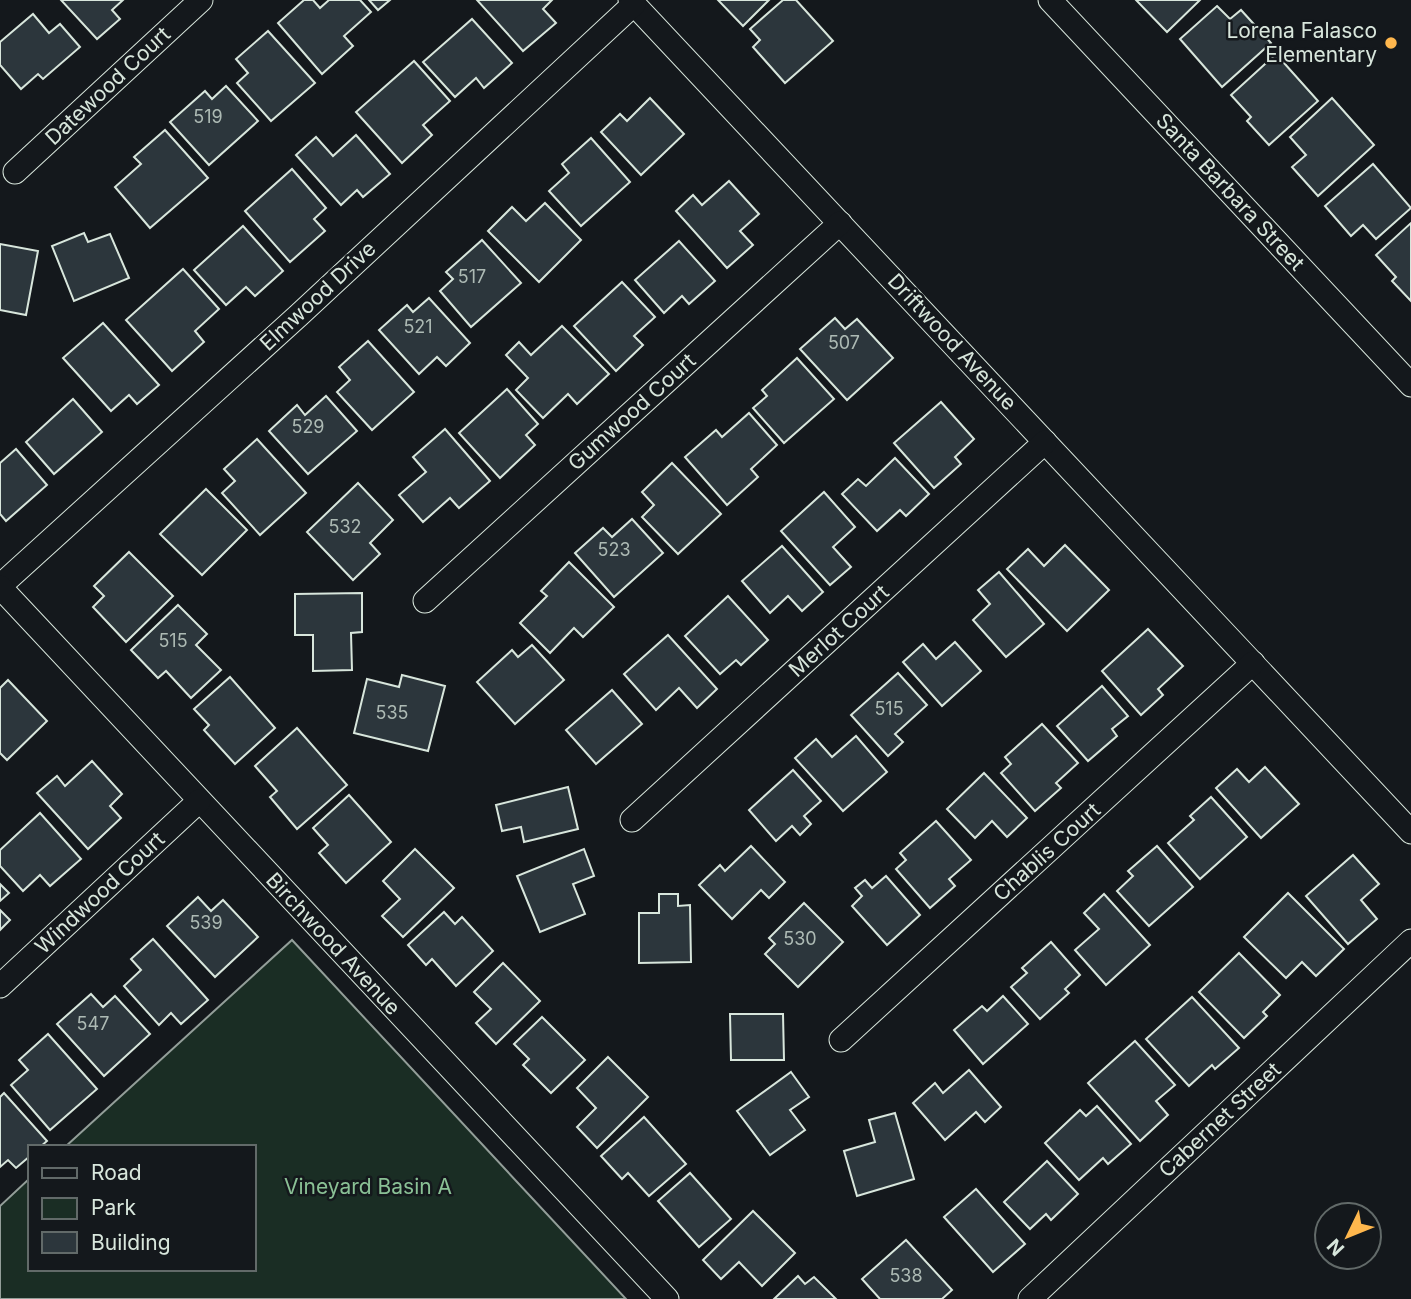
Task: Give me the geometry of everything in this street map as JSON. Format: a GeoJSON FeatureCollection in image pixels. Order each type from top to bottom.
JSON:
{"type":"FeatureCollection","features":[{"type":"Feature","properties":{"kind":"street","name":"Datewood Court"},"geometry":{"type":"LineString","coordinates":[[15,172],[201,0]]}},
{"type":"Feature","properties":{"kind":"street","name":"Santa Barbara Street"},"geometry":{"type":"LineString","coordinates":[[1050,0],[1411,385]]}},
{"type":"Feature","properties":{"kind":"street","name":"Driftwood Avenue"},"geometry":{"type":"LineString","coordinates":[[632,2],[1411,832]]}},
{"type":"Feature","properties":{"kind":"street","name":"Elmwood Drive"},"geometry":{"type":"LineString","coordinates":[[0,587],[299,315],[632,2]]}},
{"type":"Feature","properties":{"kind":"street","name":"Gumwood Court"},"geometry":{"type":"LineString","coordinates":[[425,601],[840,223]]}},
{"type":"Feature","properties":{"kind":"street","name":"Merlot Court"},"geometry":{"type":"LineString","coordinates":[[632,820],[1045,442]]}},
{"type":"Feature","properties":{"kind":"street","name":"Birchwood Avenue"},"geometry":{"type":"LineString","coordinates":[[0,587],[667,1299]]}},
{"type":"Feature","properties":{"kind":"street","name":"Chablis Court"},"geometry":{"type":"LineString","coordinates":[[841,1040],[1253,663]]}},
{"type":"Feature","properties":{"kind":"street","name":"Windwood Court"},"geometry":{"type":"LineString","coordinates":[[0,986],[199,801]]}},
{"type":"Feature","properties":{"kind":"street","name":"Cabernet Street"},"geometry":{"type":"LineString","coordinates":[[1030,1299],[1411,941]]}},
{"type":"Feature","properties":{"kind":"green space","name":"Vineyard Basin A"},"geometry":{"type":"Polygon","coordinates":[[[292,940],[626,1299],[0,1299],[0,1206],[28,1180],[28,1271],[256,1271],[256,1145],[67,1145],[292,940]]]}},
{"type":"Feature","properties":{"kind":"building"},"geometry":{"type":"Polygon","coordinates":[[[61,0],[123,0],[112,10],[120,19],[97,39],[61,0]]]}},
{"type":"Feature","properties":{"kind":"building"},"geometry":{"type":"Polygon","coordinates":[[[304,0],[313,0],[320,8],[329,0],[360,0],[371,12],[344,36],[353,46],[322,74],[278,23],[304,0]]]}},
{"type":"Feature","properties":{"kind":"building"},"geometry":{"type":"Polygon","coordinates":[[[369,0],[390,0],[378,10],[369,0]]]}},
{"type":"Feature","properties":{"kind":"building"},"geometry":{"type":"Polygon","coordinates":[[[477,0],[552,0],[543,9],[556,23],[523,51],[477,0]]]}},
{"type":"Feature","properties":{"kind":"building"},"geometry":{"type":"Polygon","coordinates":[[[718,0],[769,0],[743,26],[718,0]]]}},
{"type":"Feature","properties":{"kind":"building"},"geometry":{"type":"Polygon","coordinates":[[[783,0],[796,0],[833,41],[785,83],[753,47],[760,40],[750,29],[783,0]]]}},
{"type":"Feature","properties":{"kind":"building"},"geometry":{"type":"Polygon","coordinates":[[[1136,0],[1200,0],[1167,32],[1136,0]]]}},
{"type":"Feature","properties":{"kind":"building"},"geometry":{"type":"Polygon","coordinates":[[[1217,6],[1230,19],[1241,10],[1271,43],[1222,87],[1180,39],[1217,6]]]}},
{"type":"Feature","properties":{"kind":"building"},"geometry":{"type":"Polygon","coordinates":[[[33,14],[49,33],[60,24],[80,47],[43,79],[38,74],[21,89],[0,65],[0,42],[33,14]]]}},
{"type":"Feature","properties":{"kind":"building"},"geometry":{"type":"Polygon","coordinates":[[[472,19],[512,63],[484,88],[476,78],[455,97],[423,62],[472,19]]]}},
{"type":"Feature","properties":{"kind":"building"},"geometry":{"type":"Polygon","coordinates":[[[268,31],[315,83],[271,121],[237,83],[248,73],[236,59],[268,31]]]}},
{"type":"Feature","properties":{"kind":"building"},"geometry":{"type":"Polygon","coordinates":[[[1276,54],[1318,101],[1269,145],[1247,121],[1251,117],[1231,95],[1276,54]]]}},
{"type":"Feature","properties":{"kind":"building"},"geometry":{"type":"Polygon","coordinates":[[[414,61],[450,101],[423,125],[432,135],[402,163],[356,112],[414,61]]]}},
{"type":"Feature","properties":{"kind":"building"},"geometry":{"type":"Polygon","coordinates":[[[226,86],[258,121],[209,165],[170,122],[205,91],[212,99],[226,86]]]}},
{"type":"Feature","properties":{"kind":"building"},"geometry":{"type":"Polygon","coordinates":[[[650,98],[684,134],[641,175],[601,132],[620,114],[627,121],[650,98]]]}},
{"type":"Feature","properties":{"kind":"building"},"geometry":{"type":"Polygon","coordinates":[[[1332,98],[1374,145],[1318,196],[1292,167],[1306,155],[1290,137],[1332,98]]]}},
{"type":"Feature","properties":{"kind":"building"},"geometry":{"type":"Polygon","coordinates":[[[165,130],[208,178],[150,228],[115,187],[141,164],[134,157],[165,130]]]}},
{"type":"Feature","properties":{"kind":"building"},"geometry":{"type":"Polygon","coordinates":[[[356,135],[390,174],[363,197],[357,190],[341,205],[296,155],[316,137],[333,156],[356,135]]]}},
{"type":"Feature","properties":{"kind":"building"},"geometry":{"type":"Polygon","coordinates":[[[591,138],[630,182],[581,226],[549,191],[569,173],[562,164],[591,138]]]}},
{"type":"Feature","properties":{"kind":"building"},"geometry":{"type":"Polygon","coordinates":[[[1373,164],[1411,208],[1376,239],[1363,225],[1351,236],[1325,206],[1373,164]]]}},
{"type":"Feature","properties":{"kind":"building"},"geometry":{"type":"Polygon","coordinates":[[[292,169],[326,208],[314,219],[325,231],[290,262],[245,211],[292,169]]]}},
{"type":"Feature","properties":{"kind":"building"},"geometry":{"type":"Polygon","coordinates":[[[729,181],[759,214],[740,231],[753,245],[727,268],[676,211],[693,195],[702,205],[729,181]]]}},
{"type":"Feature","properties":{"kind":"building"},"geometry":{"type":"Polygon","coordinates":[[[545,203],[581,240],[539,282],[488,231],[512,207],[526,221],[545,203]]]}},
{"type":"Feature","properties":{"kind":"building"},"geometry":{"type":"Polygon","coordinates":[[[1411,223],[1411,301],[1392,281],[1396,277],[1376,255],[1411,223]]]}},
{"type":"Feature","properties":{"kind":"building"},"geometry":{"type":"Polygon","coordinates":[[[243,226],[283,271],[255,296],[246,287],[226,305],[194,270],[243,226]]]}},
{"type":"Feature","properties":{"kind":"building"},"geometry":{"type":"Polygon","coordinates":[[[84,233],[88,242],[110,234],[129,278],[74,301],[52,246],[84,233]]]}},
{"type":"Feature","properties":{"kind":"building"},"geometry":{"type":"Polygon","coordinates":[[[482,240],[521,283],[471,327],[440,291],[453,279],[446,272],[482,240]]]}},
{"type":"Feature","properties":{"kind":"building"},"geometry":{"type":"Polygon","coordinates":[[[679,241],[715,281],[689,304],[682,296],[664,313],[635,280],[679,241]]]}},
{"type":"Feature","properties":{"kind":"building"},"geometry":{"type":"Polygon","coordinates":[[[0,244],[38,251],[26,315],[0,310],[0,244]]]}},
{"type":"Feature","properties":{"kind":"building"},"geometry":{"type":"Polygon","coordinates":[[[183,269],[219,309],[195,331],[204,342],[172,371],[126,320],[183,269]]]}},
{"type":"Feature","properties":{"kind":"building"},"geometry":{"type":"Polygon","coordinates":[[[622,282],[655,317],[634,336],[643,345],[616,371],[574,326],[622,282]]]}},
{"type":"Feature","properties":{"kind":"building"},"geometry":{"type":"Polygon","coordinates":[[[429,298],[470,343],[446,366],[437,357],[419,374],[379,330],[407,305],[413,312],[429,298]]]}},
{"type":"Feature","properties":{"kind":"building"},"geometry":{"type":"Polygon","coordinates":[[[835,318],[845,329],[857,319],[893,358],[847,400],[800,349],[835,318]]]}},
{"type":"Feature","properties":{"kind":"building"},"geometry":{"type":"Polygon","coordinates":[[[103,323],[159,385],[137,404],[129,395],[111,411],[63,358],[103,323]]]}},
{"type":"Feature","properties":{"kind":"building"},"geometry":{"type":"Polygon","coordinates":[[[562,326],[609,374],[577,404],[568,394],[543,418],[516,390],[528,378],[506,355],[519,342],[531,355],[562,326]]]}},
{"type":"Feature","properties":{"kind":"building"},"geometry":{"type":"Polygon","coordinates":[[[368,341],[414,392],[372,430],[337,392],[350,380],[339,367],[368,341]]]}},
{"type":"Feature","properties":{"kind":"building"},"geometry":{"type":"Polygon","coordinates":[[[797,358],[834,399],[784,443],[753,408],[767,396],[762,390],[797,358]]]}},
{"type":"Feature","properties":{"kind":"building"},"geometry":{"type":"Polygon","coordinates":[[[507,389],[538,424],[526,435],[535,445],[500,478],[459,433],[507,389]]]}},
{"type":"Feature","properties":{"kind":"building"},"geometry":{"type":"Polygon","coordinates":[[[326,396],[357,431],[308,474],[269,431],[297,405],[305,415],[326,396]]]}},
{"type":"Feature","properties":{"kind":"building"},"geometry":{"type":"Polygon","coordinates":[[[73,399],[102,432],[54,474],[26,442],[73,399]]]}},
{"type":"Feature","properties":{"kind":"building"},"geometry":{"type":"Polygon","coordinates":[[[941,402],[974,439],[955,457],[961,464],[934,488],[894,443],[941,402]]]}},
{"type":"Feature","properties":{"kind":"building"},"geometry":{"type":"Polygon","coordinates":[[[749,413],[777,445],[751,469],[758,477],[727,505],[685,457],[716,430],[722,437],[749,413]]]}},
{"type":"Feature","properties":{"kind":"building"},"geometry":{"type":"Polygon","coordinates":[[[445,429],[490,481],[459,508],[450,498],[423,522],[399,495],[426,472],[413,457],[445,429]]]}},
{"type":"Feature","properties":{"kind":"building"},"geometry":{"type":"Polygon","coordinates":[[[257,439],[306,493],[260,535],[222,493],[235,481],[224,469],[257,439]]]}},
{"type":"Feature","properties":{"kind":"building"},"geometry":{"type":"Polygon","coordinates":[[[16,449],[47,485],[6,521],[0,514],[0,463],[16,449]]]}},
{"type":"Feature","properties":{"kind":"building"},"geometry":{"type":"Polygon","coordinates":[[[895,458],[929,494],[906,516],[900,510],[877,531],[842,494],[858,479],[866,486],[895,458]]]}},
{"type":"Feature","properties":{"kind":"building"},"geometry":{"type":"Polygon","coordinates":[[[672,463],[721,514],[678,554],[642,517],[654,505],[642,492],[672,463]]]}},
{"type":"Feature","properties":{"kind":"building"},"geometry":{"type":"Polygon","coordinates":[[[358,483],[393,520],[370,543],[380,554],[353,580],[307,532],[358,483]]]}},
{"type":"Feature","properties":{"kind":"building"},"geometry":{"type":"Polygon","coordinates":[[[206,489],[247,530],[202,575],[160,534],[206,489]]]}},
{"type":"Feature","properties":{"kind":"building"},"geometry":{"type":"Polygon","coordinates":[[[824,492],[855,527],[833,547],[851,567],[830,585],[781,531],[824,492]]]}},
{"type":"Feature","properties":{"kind":"building"},"geometry":{"type":"Polygon","coordinates":[[[632,519],[663,553],[614,597],[575,553],[603,528],[612,537],[632,519]]]}},
{"type":"Feature","properties":{"kind":"building"},"geometry":{"type":"Polygon","coordinates":[[[1065,545],[1109,590],[1067,631],[1007,569],[1028,549],[1044,566],[1065,545]]]}},
{"type":"Feature","properties":{"kind":"building"},"geometry":{"type":"Polygon","coordinates":[[[782,546],[823,592],[802,611],[788,596],[770,613],[742,581],[782,546]]]}},
{"type":"Feature","properties":{"kind":"building"},"geometry":{"type":"Polygon","coordinates":[[[129,552],[173,596],[126,642],[93,607],[104,596],[94,586],[129,552]]]}},
{"type":"Feature","properties":{"kind":"building"},"geometry":{"type":"Polygon","coordinates":[[[569,562],[614,607],[583,637],[574,628],[550,653],[520,623],[547,596],[541,591],[569,562]]]}},
{"type":"Feature","properties":{"kind":"building"},"geometry":{"type":"Polygon","coordinates":[[[999,572],[1044,624],[1006,657],[973,620],[990,604],[978,590],[999,572]]]}},
{"type":"Feature","properties":{"kind":"building"},"geometry":{"type":"Polygon","coordinates":[[[362,593],[362,632],[351,633],[352,670],[313,671],[313,635],[295,635],[295,594],[362,593]]]}},
{"type":"Feature","properties":{"kind":"building"},"geometry":{"type":"Polygon","coordinates":[[[728,596],[768,640],[741,665],[736,660],[720,674],[685,636],[728,596]]]}},
{"type":"Feature","properties":{"kind":"building"},"geometry":{"type":"Polygon","coordinates":[[[178,605],[207,634],[196,645],[221,670],[191,698],[166,671],[158,678],[131,650],[178,605]]]}},
{"type":"Feature","properties":{"kind":"building"},"geometry":{"type":"Polygon","coordinates":[[[1148,629],[1183,666],[1158,689],[1163,695],[1141,715],[1102,671],[1148,629]]]}},
{"type":"Feature","properties":{"kind":"building"},"geometry":{"type":"Polygon","coordinates":[[[668,635],[717,689],[697,708],[679,688],[656,710],[624,674],[668,635]]]}},
{"type":"Feature","properties":{"kind":"building"},"geometry":{"type":"Polygon","coordinates":[[[955,642],[981,671],[942,706],[903,662],[923,644],[936,659],[955,642]]]}},
{"type":"Feature","properties":{"kind":"building"},"geometry":{"type":"Polygon","coordinates":[[[532,645],[564,680],[515,724],[477,682],[512,650],[518,657],[532,645]]]}},
{"type":"Feature","properties":{"kind":"building"},"geometry":{"type":"Polygon","coordinates":[[[898,673],[927,705],[895,734],[903,742],[888,756],[851,715],[898,673]]]}},
{"type":"Feature","properties":{"kind":"building"},"geometry":{"type":"Polygon","coordinates":[[[402,675],[445,686],[428,751],[354,733],[367,679],[399,687],[402,675]]]}},
{"type":"Feature","properties":{"kind":"building"},"geometry":{"type":"Polygon","coordinates":[[[230,677],[275,728],[235,764],[204,730],[209,725],[194,709],[230,677]]]}},
{"type":"Feature","properties":{"kind":"building"},"geometry":{"type":"Polygon","coordinates":[[[8,680],[47,721],[7,760],[0,753],[0,688],[8,680]]]}},
{"type":"Feature","properties":{"kind":"building"},"geometry":{"type":"Polygon","coordinates":[[[1102,686],[1128,716],[1112,729],[1117,736],[1088,761],[1057,726],[1102,686]]]}},
{"type":"Feature","properties":{"kind":"building"},"geometry":{"type":"Polygon","coordinates":[[[612,690],[642,724],[596,764],[566,730],[612,690]]]}},
{"type":"Feature","properties":{"kind":"building"},"geometry":{"type":"Polygon","coordinates":[[[1042,724],[1078,763],[1056,783],[1061,788],[1035,811],[1001,773],[1011,764],[1005,757],[1042,724]]]}},
{"type":"Feature","properties":{"kind":"building"},"geometry":{"type":"Polygon","coordinates":[[[297,728],[347,785],[297,829],[270,797],[277,791],[255,766],[297,728]]]}},
{"type":"Feature","properties":{"kind":"building"},"geometry":{"type":"Polygon","coordinates":[[[856,736],[887,772],[843,811],[795,758],[816,739],[832,757],[856,736]]]}},
{"type":"Feature","properties":{"kind":"building"},"geometry":{"type":"Polygon","coordinates":[[[92,761],[122,794],[110,806],[121,818],[88,849],[37,793],[57,776],[65,786],[92,761]]]}},
{"type":"Feature","properties":{"kind":"building"},"geometry":{"type":"Polygon","coordinates":[[[1265,767],[1299,804],[1261,838],[1216,788],[1237,769],[1249,782],[1265,767]]]}},
{"type":"Feature","properties":{"kind":"building"},"geometry":{"type":"Polygon","coordinates":[[[793,770],[821,801],[804,816],[811,824],[800,835],[792,826],[776,841],[749,810],[793,770]]]}},
{"type":"Feature","properties":{"kind":"building"},"geometry":{"type":"Polygon","coordinates":[[[984,773],[1027,818],[1007,837],[992,821],[975,838],[947,809],[984,773]]]}},
{"type":"Feature","properties":{"kind":"building"},"geometry":{"type":"Polygon","coordinates":[[[568,787],[578,829],[524,842],[521,827],[502,831],[496,805],[568,787]]]}},
{"type":"Feature","properties":{"kind":"building"},"geometry":{"type":"Polygon","coordinates":[[[349,795],[391,842],[346,883],[319,853],[328,845],[313,828],[349,795]]]}},
{"type":"Feature","properties":{"kind":"building"},"geometry":{"type":"Polygon","coordinates":[[[1211,797],[1247,837],[1200,879],[1168,843],[1194,820],[1190,816],[1211,797]]]}},
{"type":"Feature","properties":{"kind":"building"},"geometry":{"type":"Polygon","coordinates":[[[40,813],[81,859],[50,886],[40,875],[23,891],[0,866],[0,850],[40,813]]]}},
{"type":"Feature","properties":{"kind":"building"},"geometry":{"type":"Polygon","coordinates":[[[936,821],[971,860],[949,879],[955,886],[930,908],[896,869],[906,860],[900,853],[936,821]]]}},
{"type":"Feature","properties":{"kind":"building"},"geometry":{"type":"Polygon","coordinates":[[[751,846],[785,882],[769,898],[761,890],[732,919],[699,885],[720,865],[725,871],[751,846]]]}},
{"type":"Feature","properties":{"kind":"building"},"geometry":{"type":"Polygon","coordinates":[[[1157,846],[1193,887],[1149,926],[1117,891],[1133,876],[1128,871],[1157,846]]]}},
{"type":"Feature","properties":{"kind":"building"},"geometry":{"type":"Polygon","coordinates":[[[415,849],[454,888],[403,937],[382,916],[400,899],[383,881],[415,849]]]}},
{"type":"Feature","properties":{"kind":"building"},"geometry":{"type":"Polygon","coordinates":[[[584,849],[594,876],[573,884],[585,914],[540,932],[517,876],[584,849]]]}},
{"type":"Feature","properties":{"kind":"building"},"geometry":{"type":"Polygon","coordinates":[[[1353,855],[1379,884],[1361,900],[1377,919],[1348,944],[1306,896],[1353,855]]]}},
{"type":"Feature","properties":{"kind":"building"},"geometry":{"type":"Polygon","coordinates":[[[886,876],[920,915],[887,945],[852,906],[862,896],[855,888],[865,880],[872,888],[886,876]]]}},
{"type":"Feature","properties":{"kind":"building"},"geometry":{"type":"Polygon","coordinates":[[[0,884],[9,893],[0,901],[0,884]]]}},
{"type":"Feature","properties":{"kind":"building"},"geometry":{"type":"Polygon","coordinates":[[[1288,893],[1344,949],[1316,976],[1302,962],[1286,978],[1244,937],[1288,893]]]}},
{"type":"Feature","properties":{"kind":"building"},"geometry":{"type":"Polygon","coordinates":[[[659,894],[678,894],[678,906],[690,905],[691,962],[639,963],[639,913],[659,913],[659,894]]]}},
{"type":"Feature","properties":{"kind":"building"},"geometry":{"type":"Polygon","coordinates":[[[1104,894],[1150,945],[1106,985],[1075,950],[1099,929],[1084,913],[1104,894]]]}},
{"type":"Feature","properties":{"kind":"building"},"geometry":{"type":"Polygon","coordinates":[[[198,897],[211,911],[223,900],[258,937],[215,977],[167,926],[198,897]]]}},
{"type":"Feature","properties":{"kind":"building"},"geometry":{"type":"Polygon","coordinates":[[[804,903],[843,942],[798,987],[765,954],[775,944],[769,938],[804,903]]]}},
{"type":"Feature","properties":{"kind":"building"},"geometry":{"type":"Polygon","coordinates":[[[0,910],[10,920],[0,930],[0,910]]]}},
{"type":"Feature","properties":{"kind":"building"},"geometry":{"type":"Polygon","coordinates":[[[444,912],[455,924],[462,917],[493,951],[456,986],[432,959],[426,965],[408,945],[444,912]]]}},
{"type":"Feature","properties":{"kind":"building"},"geometry":{"type":"Polygon","coordinates":[[[153,939],[208,1000],[181,1024],[171,1013],[159,1025],[124,986],[141,970],[131,959],[153,939]]]}},
{"type":"Feature","properties":{"kind":"building"},"geometry":{"type":"Polygon","coordinates":[[[1051,942],[1080,975],[1065,989],[1069,993],[1040,1019],[1011,987],[1027,973],[1022,968],[1051,942]]]}},
{"type":"Feature","properties":{"kind":"building"},"geometry":{"type":"Polygon","coordinates":[[[1239,953],[1280,995],[1263,1012],[1267,1016],[1244,1038],[1199,992],[1239,953]]]}},
{"type":"Feature","properties":{"kind":"building"},"geometry":{"type":"Polygon","coordinates":[[[503,963],[540,1001],[496,1044],[476,1023],[491,1009],[474,992],[503,963]]]}},
{"type":"Feature","properties":{"kind":"building"},"geometry":{"type":"Polygon","coordinates":[[[91,994],[103,1007],[115,996],[150,1034],[104,1076],[57,1024],[91,994]]]}},
{"type":"Feature","properties":{"kind":"building"},"geometry":{"type":"Polygon","coordinates":[[[1003,996],[1028,1024],[983,1064],[954,1030],[982,1006],[987,1011],[1003,996]]]}},
{"type":"Feature","properties":{"kind":"building"},"geometry":{"type":"Polygon","coordinates":[[[1192,997],[1239,1048],[1215,1069],[1212,1065],[1189,1086],[1146,1039],[1192,997]]]}},
{"type":"Feature","properties":{"kind":"building"},"geometry":{"type":"Polygon","coordinates":[[[730,1014],[783,1014],[784,1060],[731,1060],[730,1014]]]}},
{"type":"Feature","properties":{"kind":"building"},"geometry":{"type":"Polygon","coordinates":[[[542,1017],[585,1060],[551,1093],[523,1065],[529,1059],[514,1044],[542,1017]]]}},
{"type":"Feature","properties":{"kind":"building"},"geometry":{"type":"Polygon","coordinates":[[[48,1034],[97,1089],[50,1130],[11,1085],[28,1070],[19,1060],[48,1034]]]}},
{"type":"Feature","properties":{"kind":"building"},"geometry":{"type":"Polygon","coordinates":[[[1135,1041],[1175,1085],[1156,1101],[1168,1115],[1140,1141],[1088,1083],[1135,1041]]]}},
{"type":"Feature","properties":{"kind":"building"},"geometry":{"type":"Polygon","coordinates":[[[608,1057],[648,1097],[597,1148],[577,1127],[596,1108],[577,1088],[608,1057]]]}},
{"type":"Feature","properties":{"kind":"building"},"geometry":{"type":"Polygon","coordinates":[[[969,1070],[1001,1107],[985,1122],[976,1112],[945,1140],[913,1103],[935,1083],[943,1093],[969,1070]]]}},
{"type":"Feature","properties":{"kind":"building"},"geometry":{"type":"Polygon","coordinates":[[[791,1072],[809,1097],[790,1110],[805,1130],[770,1155],[737,1111],[791,1072]]]}},
{"type":"Feature","properties":{"kind":"building"},"geometry":{"type":"Polygon","coordinates":[[[4,1093],[47,1141],[42,1145],[28,1145],[28,1158],[16,1168],[8,1160],[0,1167],[0,1097],[4,1093]]]}},
{"type":"Feature","properties":{"kind":"building"},"geometry":{"type":"Polygon","coordinates":[[[1097,1106],[1131,1144],[1108,1164],[1103,1158],[1079,1180],[1045,1143],[1080,1110],[1086,1116],[1097,1106]]]}},
{"type":"Feature","properties":{"kind":"building"},"geometry":{"type":"Polygon","coordinates":[[[895,1113],[914,1179],[857,1196],[844,1151],[875,1142],[869,1120],[895,1113]]]}},
{"type":"Feature","properties":{"kind":"building"},"geometry":{"type":"Polygon","coordinates":[[[644,1117],[686,1164],[649,1196],[628,1173],[622,1179],[601,1156],[644,1117]]]}},
{"type":"Feature","properties":{"kind":"building"},"geometry":{"type":"Polygon","coordinates":[[[1047,1161],[1078,1194],[1051,1220],[1046,1214],[1030,1229],[1004,1202],[1047,1161]]]}},
{"type":"Feature","properties":{"kind":"building"},"geometry":{"type":"Polygon","coordinates":[[[690,1173],[731,1219],[699,1247],[658,1201],[690,1173]]]}},
{"type":"Feature","properties":{"kind":"building"},"geometry":{"type":"Polygon","coordinates":[[[976,1189],[1025,1244],[993,1272],[944,1217],[976,1189]]]}},
{"type":"Feature","properties":{"kind":"building"},"geometry":{"type":"Polygon","coordinates":[[[753,1211],[795,1253],[762,1286],[739,1262],[721,1279],[703,1260],[753,1211]]]}},
{"type":"Feature","properties":{"kind":"building"},"geometry":{"type":"Polygon","coordinates":[[[906,1240],[952,1290],[942,1299],[880,1299],[862,1279],[906,1240]]]}},
{"type":"Feature","properties":{"kind":"building"},"geometry":{"type":"Polygon","coordinates":[[[798,1276],[805,1284],[814,1277],[836,1299],[774,1299],[798,1276]]]}},
{"type":"Feature","properties":{"kind":"place","name":"Lorena Falasco Elementary"},"geometry":{"type":"Point","coordinates":[1391,43]}}]}
